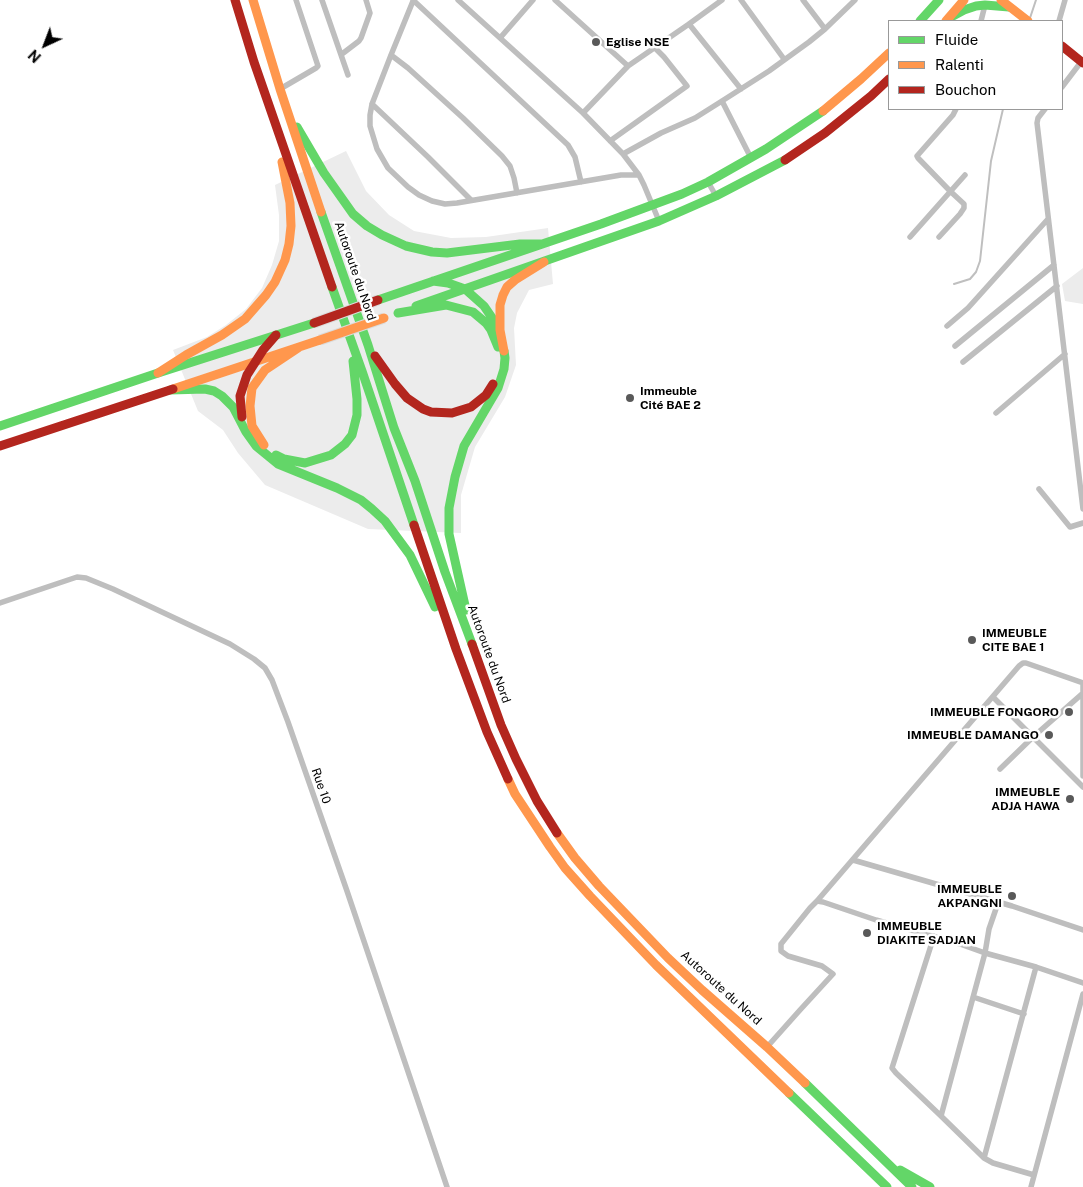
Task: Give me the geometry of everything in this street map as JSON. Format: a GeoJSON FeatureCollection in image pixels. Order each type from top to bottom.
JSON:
{"type":"FeatureCollection","features":[{"type":"Feature","properties":{"kind":"main road"},"geometry":{"type":"LineString","coordinates":[[235,0],[254,62],[362,371],[456,649],[486,732],[515,794],[565,868],[656,966],[887,1187]]}},
{"type":"Feature","properties":{"kind":"main road","name":"Autoroute du Nord"},"geometry":{"type":"LineString","coordinates":[[253,0],[308,175],[368,345],[394,428],[415,481],[501,725],[537,801],[575,858],[668,958],[768,1047],[912,1187]]}},
{"type":"Feature","properties":{"kind":"main road"},"geometry":{"type":"LineString","coordinates":[[921,20],[939,0]]}},
{"type":"Feature","properties":{"kind":"main road"},"geometry":{"type":"LineString","coordinates":[[948,19],[964,0]]}},
{"type":"Feature","properties":{"kind":"main road"},"geometry":{"type":"LineString","coordinates":[[1001,0],[1027,20]]}},
{"type":"Feature","properties":{"kind":"main road"},"geometry":{"type":"LineString","coordinates":[[948,19],[964,10],[988,2],[1009,8]]}},
{"type":"Feature","properties":{"kind":"main road"},"geometry":{"type":"LineString","coordinates":[[1063,47],[1082,63]]}},
{"type":"Feature","properties":{"kind":"main road"},"geometry":{"type":"LineString","coordinates":[[0,426],[314,323],[601,224],[682,194],[751,158],[819,114],[888,54]]}},
{"type":"Feature","properties":{"kind":"main road"},"geometry":{"type":"LineString","coordinates":[[0,446],[298,348],[686,210],[784,161],[825,133],[888,80]]}},
{"type":"Feature","properties":{"kind":"main road"},"geometry":{"type":"LineString","coordinates":[[158,373],[245,319],[266,296],[282,266],[289,244],[291,226],[290,203],[270,106]]}},
{"type":"Feature","properties":{"kind":"main road"},"geometry":{"type":"LineString","coordinates":[[288,114],[324,173],[353,214],[367,226],[382,235],[406,246],[432,252],[447,253],[520,244],[542,244]]}},
{"type":"Feature","properties":{"kind":"main road"},"geometry":{"type":"LineString","coordinates":[[474,648],[449,534],[449,508],[464,446],[498,388],[504,370],[504,350],[500,330],[500,305],[503,295],[507,287],[515,280],[544,262]]}},
{"type":"Feature","properties":{"kind":"main road"},"geometry":{"type":"LineString","coordinates":[[433,281],[448,283],[465,289],[484,306],[500,330]]}},
{"type":"Feature","properties":{"kind":"main road"},"geometry":{"type":"LineString","coordinates":[[368,345],[406,398],[423,409],[444,413],[461,411],[471,407],[486,395],[496,376],[499,363],[499,349],[486,323],[473,312],[446,305],[398,313]]}},
{"type":"Feature","properties":{"kind":"main road"},"geometry":{"type":"LineString","coordinates":[[243,424],[240,396],[243,385],[255,361],[276,335]]}},
{"type":"Feature","properties":{"kind":"main road"},"geometry":{"type":"LineString","coordinates":[[298,348],[272,364],[260,377],[252,388],[250,406],[252,426],[265,446],[284,459],[305,462],[323,459],[340,449],[352,435],[357,415],[358,399],[349,337]]}},
{"type":"Feature","properties":{"kind":"main road"},"geometry":{"type":"LineString","coordinates":[[170,390],[205,389],[214,391],[233,407],[246,432],[256,446],[278,464],[337,488],[372,508],[385,521],[410,555],[456,649]]}},
{"type":"Feature","properties":{"kind":"main road"},"geometry":{"type":"LineString","coordinates":[[874,1151],[893,1166],[930,1187]]}},
{"type":"Feature","properties":{"kind":"street"},"geometry":{"type":"LineString","coordinates":[[280,89],[318,66],[296,0]]}},
{"type":"Feature","properties":{"kind":"street"},"geometry":{"type":"LineString","coordinates":[[322,0],[348,75]]}},
{"type":"Feature","properties":{"kind":"street"},"geometry":{"type":"LineString","coordinates":[[342,54],[361,38],[370,13],[366,0]]}},
{"type":"Feature","properties":{"kind":"street"},"geometry":{"type":"LineString","coordinates":[[580,182],[576,157],[568,145],[413,0],[372,104],[370,126],[376,149],[388,168],[419,195],[445,204],[457,203],[471,200],[517,193],[621,175],[639,175]]}},
{"type":"Feature","properties":{"kind":"street"},"geometry":{"type":"LineString","coordinates":[[458,0],[465,2],[500,38],[582,113],[623,154],[639,175],[659,221]]}},
{"type":"Feature","properties":{"kind":"street"},"geometry":{"type":"LineString","coordinates":[[500,38],[533,0]]}},
{"type":"Feature","properties":{"kind":"street"},"geometry":{"type":"LineString","coordinates":[[555,0],[628,66]]}},
{"type":"Feature","properties":{"kind":"street"},"geometry":{"type":"LineString","coordinates":[[582,113],[628,66],[722,0]]}},
{"type":"Feature","properties":{"kind":"street"},"geometry":{"type":"LineString","coordinates":[[741,0],[784,59]]}},
{"type":"Feature","properties":{"kind":"street"},"geometry":{"type":"LineString","coordinates":[[803,0],[825,29]]}},
{"type":"Feature","properties":{"kind":"street"},"geometry":{"type":"LineString","coordinates":[[623,154],[661,133],[695,118],[722,102],[825,29],[856,0]]}},
{"type":"Feature","properties":{"kind":"street"},"geometry":{"type":"LineString","coordinates":[[1059,20],[1065,0]]}},
{"type":"Feature","properties":{"kind":"street"},"geometry":{"type":"LineString","coordinates":[[981,20],[988,2]]}},
{"type":"Feature","properties":{"kind":"street"},"geometry":{"type":"LineString","coordinates":[[689,24],[741,89]]}},
{"type":"Feature","properties":{"kind":"street"},"geometry":{"type":"LineString","coordinates":[[610,141],[688,86],[655,48]]}},
{"type":"Feature","properties":{"kind":"street"},"geometry":{"type":"LineString","coordinates":[[391,55],[456,111],[502,156],[510,166],[517,193]]}},
{"type":"Feature","properties":{"kind":"street"},"geometry":{"type":"LineString","coordinates":[[1063,86],[1082,63]]}},
{"type":"Feature","properties":{"kind":"street"},"geometry":{"type":"LineString","coordinates":[[722,102],[751,158]]}},
{"type":"Feature","properties":{"kind":"street"},"geometry":{"type":"LineString","coordinates":[[372,104],[471,200]]}},
{"type":"Feature","properties":{"kind":"street"},"geometry":{"type":"LineString","coordinates":[[939,237],[964,208],[964,204],[917,156],[955,110]]}},
{"type":"Feature","properties":{"kind":"street"},"geometry":{"type":"LineString","coordinates":[[1044,110],[1038,118],[1037,123],[1083,509]]}},
{"type":"Feature","properties":{"kind":"street"},"geometry":{"type":"LineString","coordinates":[[910,237],[965,175]]}},
{"type":"Feature","properties":{"kind":"street"},"geometry":{"type":"LineString","coordinates":[[708,182],[716,196]]}},
{"type":"Feature","properties":{"kind":"street"},"geometry":{"type":"LineString","coordinates":[[947,326],[968,308],[1048,218]]}},
{"type":"Feature","properties":{"kind":"street"},"geometry":{"type":"LineString","coordinates":[[955,346],[1054,265]]}},
{"type":"Feature","properties":{"kind":"street"},"geometry":{"type":"LineString","coordinates":[[963,362],[1057,286]]}},
{"type":"Feature","properties":{"kind":"street"},"geometry":{"type":"LineString","coordinates":[[996,413],[1065,354]]}},
{"type":"Feature","properties":{"kind":"street"},"geometry":{"type":"LineString","coordinates":[[1039,489],[1068,525],[1072,526],[1083,523]]}},
{"type":"Feature","properties":{"kind":"street","name":"Rue 10"},"geometry":{"type":"LineString","coordinates":[[0,603],[77,577],[86,578],[230,644],[265,668],[272,680],[288,722],[447,1187]]}},
{"type":"Feature","properties":{"kind":"street"},"geometry":{"type":"LineString","coordinates":[[768,1047],[833,974],[822,966],[788,956],[782,950],[781,944],[786,936],[797,926],[810,908],[1019,666],[1026,664],[1083,683],[1083,776]]}},
{"type":"Feature","properties":{"kind":"street"},"geometry":{"type":"LineString","coordinates":[[1000,769],[1083,692]]}},
{"type":"Feature","properties":{"kind":"street"},"geometry":{"type":"LineString","coordinates":[[993,697],[1083,787]]}},
{"type":"Feature","properties":{"kind":"street"},"geometry":{"type":"LineString","coordinates":[[853,860],[1012,906],[1083,930]]}},
{"type":"Feature","properties":{"kind":"street"},"geometry":{"type":"LineString","coordinates":[[817,901],[1083,983]]}},
{"type":"Feature","properties":{"kind":"street"},"geometry":{"type":"LineString","coordinates":[[941,1116],[985,953],[989,929],[998,902]]}},
{"type":"Feature","properties":{"kind":"street"},"geometry":{"type":"LineString","coordinates":[[934,936],[892,1068],[984,1158],[1034,1176]]}},
{"type":"Feature","properties":{"kind":"street"},"geometry":{"type":"LineString","coordinates":[[984,1158],[1036,968]]}},
{"type":"Feature","properties":{"kind":"street"},"geometry":{"type":"LineString","coordinates":[[1030,1187],[1083,994]]}},
{"type":"Feature","properties":{"kind":"street"},"geometry":{"type":"LineString","coordinates":[[973,997],[1024,1014]]}},
{"type":"Feature","properties":{"kind":"shaded area"},"geometry":{"type":"Polygon","coordinates":[[[346,151],[366,191],[389,215],[414,231],[451,238],[486,237],[548,228],[553,284],[529,290],[517,313],[514,328],[516,365],[505,397],[475,447],[461,495],[461,533],[368,529],[265,485],[238,453],[223,430],[198,411],[173,350],[207,337],[226,325],[246,309],[262,288],[272,265],[279,241],[279,215],[275,185],[346,151]]]}},
{"type":"Feature","properties":{"kind":"shaded area"},"geometry":{"type":"Polygon","coordinates":[[[1083,268],[1083,304],[1065,301],[1062,284],[1083,268]]]}},
{"type":"Feature","properties":{"kind":"waterway"},"geometry":{"type":"LineString","coordinates":[[1030,18],[1036,0]]}},
{"type":"Feature","properties":{"kind":"waterway"},"geometry":{"type":"LineString","coordinates":[[954,284],[970,279],[976,272],[980,261],[991,161],[1003,110]]}},
{"type":"Feature","properties":{"kind":"traffic: fast"},"geometry":{"type":"LineString","coordinates":[[921,20],[939,0]]}},
{"type":"Feature","properties":{"kind":"traffic: fast"},"geometry":{"type":"LineString","coordinates":[[951,17],[976,6],[1009,7]]}},
{"type":"Feature","properties":{"kind":"traffic: fast"},"geometry":{"type":"LineString","coordinates":[[378,300],[601,224],[682,194],[708,182],[766,149],[823,111]]}},
{"type":"Feature","properties":{"kind":"traffic: fast"},"geometry":{"type":"LineString","coordinates":[[297,127],[324,173],[353,214],[367,226],[382,235],[406,246],[432,252],[447,253],[520,244],[542,244]]}},
{"type":"Feature","properties":{"kind":"traffic: fast"},"geometry":{"type":"LineString","coordinates":[[416,306],[659,221],[716,196],[785,160]]}},
{"type":"Feature","properties":{"kind":"traffic: fast"},"geometry":{"type":"LineString","coordinates":[[321,212],[368,345],[394,428],[415,481],[445,572],[472,644]]}},
{"type":"Feature","properties":{"kind":"traffic: fast"},"geometry":{"type":"LineString","coordinates":[[433,281],[448,283],[465,289],[484,306],[499,328]]}},
{"type":"Feature","properties":{"kind":"traffic: fast"},"geometry":{"type":"LineString","coordinates":[[332,287],[414,525]]}},
{"type":"Feature","properties":{"kind":"traffic: fast"},"geometry":{"type":"LineString","coordinates":[[398,313],[446,305],[473,312],[486,323],[498,347]]}},
{"type":"Feature","properties":{"kind":"traffic: fast"},"geometry":{"type":"LineString","coordinates":[[0,426],[314,323]]}},
{"type":"Feature","properties":{"kind":"traffic: fast"},"geometry":{"type":"LineString","coordinates":[[466,610],[449,534],[449,508],[464,446],[498,388],[504,369],[504,351]]}},
{"type":"Feature","properties":{"kind":"traffic: fast"},"geometry":{"type":"LineString","coordinates":[[276,455],[284,459],[305,463],[331,455],[345,444],[352,435],[357,415],[353,361]]}},
{"type":"Feature","properties":{"kind":"traffic: fast"},"geometry":{"type":"LineString","coordinates":[[170,390],[205,389],[214,391],[233,407],[246,432],[256,446],[278,464],[337,488],[361,500],[372,509],[385,521],[410,555],[435,607]]}},
{"type":"Feature","properties":{"kind":"traffic: fast"},"geometry":{"type":"LineString","coordinates":[[805,1083],[912,1187]]}},
{"type":"Feature","properties":{"kind":"traffic: fast"},"geometry":{"type":"LineString","coordinates":[[789,1093],[887,1187]]}},
{"type":"Feature","properties":{"kind":"traffic: fast"},"geometry":{"type":"LineString","coordinates":[[900,1170],[930,1187]]}},
{"type":"Feature","properties":{"kind":"traffic: slow"},"geometry":{"type":"LineString","coordinates":[[253,0],[321,212]]}},
{"type":"Feature","properties":{"kind":"traffic: slow"},"geometry":{"type":"LineString","coordinates":[[947,20],[964,0]]}},
{"type":"Feature","properties":{"kind":"traffic: slow"},"geometry":{"type":"LineString","coordinates":[[1001,0],[1027,20]]}},
{"type":"Feature","properties":{"kind":"traffic: slow"},"geometry":{"type":"LineString","coordinates":[[823,111],[888,54]]}},
{"type":"Feature","properties":{"kind":"traffic: slow"},"geometry":{"type":"LineString","coordinates":[[158,373],[245,319],[275,282],[285,260],[291,226],[290,203],[282,162]]}},
{"type":"Feature","properties":{"kind":"traffic: slow"},"geometry":{"type":"LineString","coordinates":[[504,351],[500,330],[500,305],[503,295],[507,287],[515,280],[544,262]]}},
{"type":"Feature","properties":{"kind":"traffic: slow"},"geometry":{"type":"LineString","coordinates":[[320,340],[384,318]]}},
{"type":"Feature","properties":{"kind":"traffic: slow"},"geometry":{"type":"LineString","coordinates":[[173,389],[320,340]]}},
{"type":"Feature","properties":{"kind":"traffic: slow"},"geometry":{"type":"LineString","coordinates":[[264,445],[252,426],[250,406],[252,388],[265,370],[298,348]]}},
{"type":"Feature","properties":{"kind":"traffic: slow"},"geometry":{"type":"LineString","coordinates":[[508,779],[515,794],[550,847],[565,868],[590,896],[656,965],[789,1093]]}},
{"type":"Feature","properties":{"kind":"traffic: slow"},"geometry":{"type":"LineString","coordinates":[[557,833],[599,886],[668,958],[805,1083]]}},
{"type":"Feature","properties":{"kind":"traffic: jam"},"geometry":{"type":"LineString","coordinates":[[235,0],[254,62],[332,287]]}},
{"type":"Feature","properties":{"kind":"traffic: jam"},"geometry":{"type":"LineString","coordinates":[[1063,47],[1083,63]]}},
{"type":"Feature","properties":{"kind":"traffic: jam"},"geometry":{"type":"LineString","coordinates":[[785,160],[825,133],[888,80]]}},
{"type":"Feature","properties":{"kind":"traffic: jam"},"geometry":{"type":"LineString","coordinates":[[314,323],[378,300]]}},
{"type":"Feature","properties":{"kind":"traffic: jam"},"geometry":{"type":"LineString","coordinates":[[242,417],[240,396],[247,375],[263,350],[276,335]]}},
{"type":"Feature","properties":{"kind":"traffic: jam"},"geometry":{"type":"LineString","coordinates":[[375,356],[407,398],[431,412],[452,413],[471,407],[486,395],[493,384]]}},
{"type":"Feature","properties":{"kind":"traffic: jam"},"geometry":{"type":"LineString","coordinates":[[0,446],[173,389]]}},
{"type":"Feature","properties":{"kind":"traffic: jam"},"geometry":{"type":"LineString","coordinates":[[414,525],[456,649],[487,732],[508,779]]}},
{"type":"Feature","properties":{"kind":"traffic: jam"},"geometry":{"type":"LineString","coordinates":[[472,644],[501,725],[516,759],[537,801],[557,833]]}},
{"type":"Feature","properties":{"kind":"place","name":"Eglise NSE"},"geometry":{"type":"Point","coordinates":[596,42]}},
{"type":"Feature","properties":{"kind":"place","name":"Immeuble Cité BAE 2"},"geometry":{"type":"Point","coordinates":[630,398]}},
{"type":"Feature","properties":{"kind":"place","name":"IMMEUBLE CITE BAE 1"},"geometry":{"type":"Point","coordinates":[972,640]}},
{"type":"Feature","properties":{"kind":"place","name":"IMMEUBLE FONGORO"},"geometry":{"type":"Point","coordinates":[1069,712]}},
{"type":"Feature","properties":{"kind":"place","name":"IMMEUBLE DAMANGO"},"geometry":{"type":"Point","coordinates":[1049,735]}},
{"type":"Feature","properties":{"kind":"place","name":"IMMEUBLE ADJA HAWA"},"geometry":{"type":"Point","coordinates":[1070,799]}},
{"type":"Feature","properties":{"kind":"place","name":"IMMEUBLE AKPANGNI"},"geometry":{"type":"Point","coordinates":[1012,896]}},
{"type":"Feature","properties":{"kind":"place","name":"IMMEUBLE DIAKITE SADJAN"},"geometry":{"type":"Point","coordinates":[867,933]}}]}
